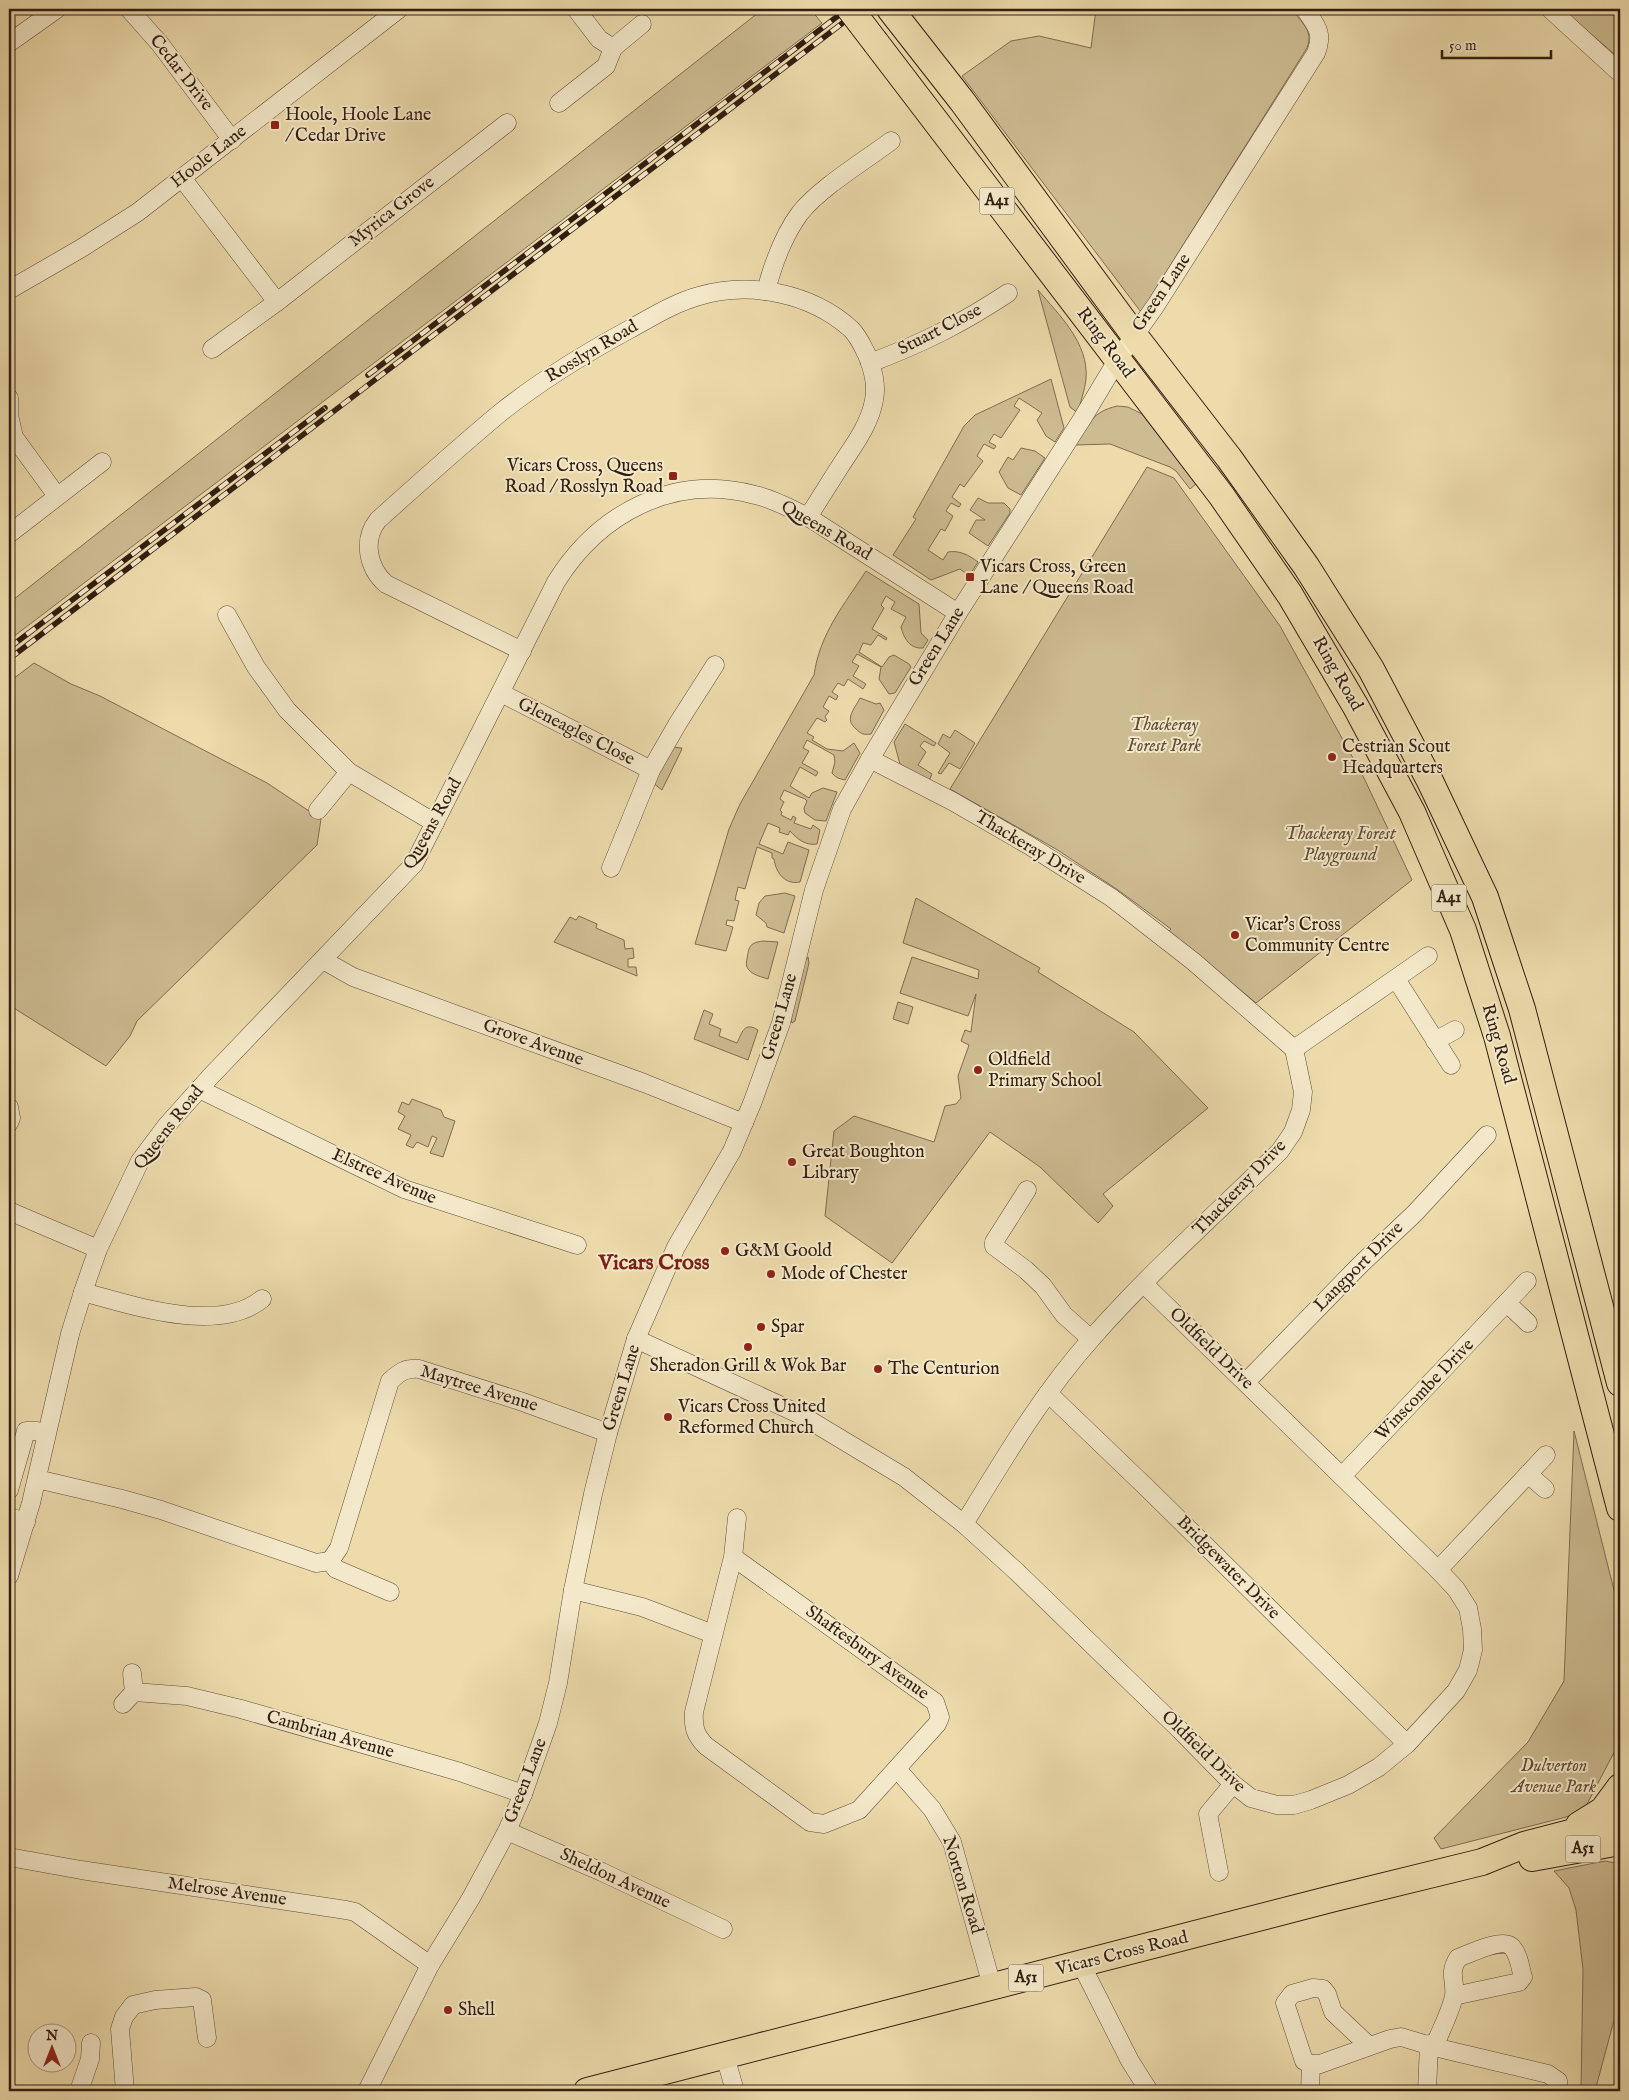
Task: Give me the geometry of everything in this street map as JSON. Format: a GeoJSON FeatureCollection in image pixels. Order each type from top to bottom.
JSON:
{"type":"FeatureCollection","features":[{"type":"Feature","properties":{"kind":"highway","name":"Ring Road"},"geometry":{"type":"LineString","coordinates":[[850,9],[1221,495],[1290,595],[1356,707],[1412,812],[1463,930],[1497,1036],[1620,1508]]}},
{"type":"Feature","properties":{"kind":"highway","name":"Ring Road"},"geometry":{"type":"LineString","coordinates":[[896,16],[962,101],[1134,335],[1229,458],[1300,558],[1361,653],[1430,781],[1485,897],[1522,1008],[1620,1383]]}},
{"type":"Feature","properties":{"kind":"highway"},"geometry":{"type":"LineString","coordinates":[[1561,1835],[1602,1810],[1620,1787]]}},
{"type":"Feature","properties":{"kind":"highway","name":"Vicars Cross Road"},"geometry":{"type":"LineString","coordinates":[[588,2091],[619,2088],[725,2056],[992,1986],[1482,1862],[1524,1845],[1561,1835],[1618,1838]]}},
{"type":"Feature","properties":{"kind":"highway","name":"Vicars Cross Road"},"geometry":{"type":"LineString","coordinates":[[1482,1862],[1545,1857],[1618,1838]]}},
{"type":"Feature","properties":{"kind":"street"},"geometry":{"type":"LineString","coordinates":[[9,42],[57,9]]}},
{"type":"Feature","properties":{"kind":"street","name":"Cedar Drive"},"geometry":{"type":"LineString","coordinates":[[130,9],[160,44],[232,140]]}},
{"type":"Feature","properties":{"kind":"street","name":"Hoole Lane"},"geometry":{"type":"LineString","coordinates":[[9,290],[80,249],[138,212],[399,9]]}},
{"type":"Feature","properties":{"kind":"street"},"geometry":{"type":"LineString","coordinates":[[576,9],[599,39],[613,48]]}},
{"type":"Feature","properties":{"kind":"street","name":"Green Lane"},"geometry":{"type":"LineString","coordinates":[[367,2091],[430,1966],[471,1898],[507,1831],[523,1794],[548,1723],[558,1683],[573,1590],[592,1494],[636,1339],[676,1247],[725,1164],[744,1123],[781,1022],[813,893],[822,862],[842,809],[958,613],[1316,53],[1320,42],[1320,32],[1305,9]]}},
{"type":"Feature","properties":{"kind":"street"},"geometry":{"type":"LineString","coordinates":[[1550,9],[1620,73]]}},
{"type":"Feature","properties":{"kind":"street"},"geometry":{"type":"LineString","coordinates":[[559,103],[606,66],[613,48],[642,24]]}},
{"type":"Feature","properties":{"kind":"street","name":"Myrica Grove"},"geometry":{"type":"LineString","coordinates":[[212,349],[277,302],[507,123]]}},
{"type":"Feature","properties":{"kind":"street"},"geometry":{"type":"LineString","coordinates":[[766,290],[776,258],[800,214],[825,190],[891,142]]}},
{"type":"Feature","properties":{"kind":"street"},"geometry":{"type":"LineString","coordinates":[[182,178],[277,302]]}},
{"type":"Feature","properties":{"kind":"street","name":"Rosslyn Road"},"geometry":{"type":"LineString","coordinates":[[522,651],[386,584],[379,578],[371,565],[369,553],[370,538],[375,524],[501,413],[545,380],[592,350],[667,309],[699,296],[733,290],[766,290],[793,296],[817,306],[840,319],[858,336],[870,363],[875,387],[872,409],[861,434],[808,518]]}},
{"type":"Feature","properties":{"kind":"street","name":"Stuart Close"},"geometry":{"type":"LineString","coordinates":[[870,363],[940,334],[1008,293]]}},
{"type":"Feature","properties":{"kind":"street"},"geometry":{"type":"LineString","coordinates":[[9,398],[9,415],[14,436],[57,496]]}},
{"type":"Feature","properties":{"kind":"street"},"geometry":{"type":"LineString","coordinates":[[9,534],[102,462]]}},
{"type":"Feature","properties":{"kind":"street","name":"Queens Road"},"geometry":{"type":"LineString","coordinates":[[9,1576],[14,1518],[37,1479],[70,1334],[83,1292],[98,1249],[140,1161],[167,1125],[199,1089],[414,864],[556,582],[570,560],[604,526],[639,505],[660,497],[693,490],[735,491],[768,499],[808,518],[958,613]]}},
{"type":"Feature","properties":{"kind":"street"},"geometry":{"type":"LineString","coordinates":[[227,615],[256,666],[287,710],[349,772],[435,823]]}},
{"type":"Feature","properties":{"kind":"street","name":"Gleneagles Close"},"geometry":{"type":"LineString","coordinates":[[612,868],[651,770],[715,665]]}},
{"type":"Feature","properties":{"kind":"street","name":"Gleneagles Close"},"geometry":{"type":"LineString","coordinates":[[500,693],[651,770]]}},
{"type":"Feature","properties":{"kind":"street","name":"Thackeray Drive"},"geometry":{"type":"LineString","coordinates":[[870,759],[952,801],[1021,841],[1112,898],[1194,962],[1294,1049],[1303,1092],[1301,1110],[1293,1132],[1280,1151],[1091,1338],[1048,1393],[1016,1440],[964,1524]]}},
{"type":"Feature","properties":{"kind":"street"},"geometry":{"type":"LineString","coordinates":[[318,810],[349,772]]}},
{"type":"Feature","properties":{"kind":"street"},"geometry":{"type":"LineString","coordinates":[[1294,1049],[1428,956]]}},
{"type":"Feature","properties":{"kind":"street","name":"Grove Avenue"},"geometry":{"type":"LineString","coordinates":[[323,960],[353,977],[635,1080],[744,1123]]}},
{"type":"Feature","properties":{"kind":"street"},"geometry":{"type":"LineString","coordinates":[[1396,979],[1451,1065]]}},
{"type":"Feature","properties":{"kind":"street"},"geometry":{"type":"LineString","coordinates":[[1436,1041],[1455,1030]]}},
{"type":"Feature","properties":{"kind":"street","name":"Elstree Avenue"},"geometry":{"type":"LineString","coordinates":[[199,1089],[404,1189],[577,1245]]}},
{"type":"Feature","properties":{"kind":"street"},"geometry":{"type":"LineString","coordinates":[[9,1107],[11,1118],[9,1124]]}},
{"type":"Feature","properties":{"kind":"street","name":"Langport Drive"},"geometry":{"type":"LineString","coordinates":[[1246,1382],[1361,1264],[1477,1157],[1487,1136]]}},
{"type":"Feature","properties":{"kind":"street"},"geometry":{"type":"LineString","coordinates":[[1027,1190],[994,1242],[998,1250],[1026,1270],[1043,1286],[1064,1315],[1091,1338]]}},
{"type":"Feature","properties":{"kind":"street"},"geometry":{"type":"LineString","coordinates":[[9,1210],[98,1249]]}},
{"type":"Feature","properties":{"kind":"street","name":"Winscombe Drive"},"geometry":{"type":"LineString","coordinates":[[1342,1476],[1527,1281]]}},
{"type":"Feature","properties":{"kind":"street","name":"Oldfield Drive"},"geometry":{"type":"LineString","coordinates":[[636,1339],[801,1415],[904,1476],[964,1524],[1016,1571],[1233,1784],[1251,1798],[1277,1805],[1311,1800],[1348,1784],[1380,1767],[1407,1744],[1456,1691],[1468,1670],[1474,1650],[1468,1608],[1456,1590],[1438,1570],[1144,1284]]}},
{"type":"Feature","properties":{"kind":"street"},"geometry":{"type":"LineString","coordinates":[[83,1292],[126,1304],[181,1315],[202,1317],[238,1312],[252,1307],[262,1299]]}},
{"type":"Feature","properties":{"kind":"street"},"geometry":{"type":"LineString","coordinates":[[1507,1303],[1528,1323]]}},
{"type":"Feature","properties":{"kind":"street","name":"Maytree Avenue"},"geometry":{"type":"LineString","coordinates":[[330,1561],[339,1548],[390,1381],[399,1372],[408,1368],[419,1369],[520,1401],[608,1433]]}},
{"type":"Feature","properties":{"kind":"street","name":"Bridgewater Drive"},"geometry":{"type":"LineString","coordinates":[[1048,1393],[1407,1744]]}},
{"type":"Feature","properties":{"kind":"street"},"geometry":{"type":"LineString","coordinates":[[9,1490],[26,1431],[37,1432],[46,1436]]}},
{"type":"Feature","properties":{"kind":"street"},"geometry":{"type":"LineString","coordinates":[[1438,1570],[1546,1455]]}},
{"type":"Feature","properties":{"kind":"street"},"geometry":{"type":"LineString","coordinates":[[1528,1474],[1545,1489]]}},
{"type":"Feature","properties":{"kind":"street"},"geometry":{"type":"LineString","coordinates":[[37,1479],[161,1510],[316,1563],[330,1561],[336,1569],[390,1592]]}},
{"type":"Feature","properties":{"kind":"street","name":"Shaftesbury Avenue"},"geometry":{"type":"LineString","coordinates":[[733,1558],[935,1702],[940,1717],[937,1724],[859,1810],[824,1824],[810,1822],[706,1746],[698,1738],[693,1726],[694,1712],[733,1558],[738,1518]]}},
{"type":"Feature","properties":{"kind":"street"},"geometry":{"type":"LineString","coordinates":[[573,1590],[642,1607],[714,1634]]}},
{"type":"Feature","properties":{"kind":"street","name":"Cambrian Avenue"},"geometry":{"type":"LineString","coordinates":[[132,1673],[128,1698],[187,1696],[241,1709],[460,1772],[523,1794]]}},
{"type":"Feature","properties":{"kind":"street","name":"Norton Road"},"geometry":{"type":"LineString","coordinates":[[897,1769],[932,1809],[952,1842],[992,1986]]}},
{"type":"Feature","properties":{"kind":"street"},"geometry":{"type":"LineString","coordinates":[[1219,1872],[1208,1814],[1233,1784]]}},
{"type":"Feature","properties":{"kind":"street","name":"Sheldon Avenue"},"geometry":{"type":"LineString","coordinates":[[507,1831],[602,1872],[723,1929]]}},
{"type":"Feature","properties":{"kind":"street","name":"Melrose Avenue"},"geometry":{"type":"LineString","coordinates":[[9,1857],[80,1870],[355,1912],[430,1966]]}},
{"type":"Feature","properties":{"kind":"street"},"geometry":{"type":"LineString","coordinates":[[1081,1964],[1130,2061],[1149,2091]]}},
{"type":"Feature","properties":{"kind":"street"},"geometry":{"type":"LineString","coordinates":[[1369,2046],[1333,2012],[1327,1994],[1323,1989],[1313,1988],[1292,1994],[1286,2004],[1304,2061],[1311,2064],[1320,2064],[1369,2046],[1401,2037],[1548,2074],[1558,2081],[1559,2091]]}},
{"type":"Feature","properties":{"kind":"street"},"geometry":{"type":"LineString","coordinates":[[1427,2091],[1431,2046],[1454,1996]]}},
{"type":"Feature","properties":{"kind":"street"},"geometry":{"type":"LineString","coordinates":[[125,2091],[120,2029],[124,2017],[133,2005],[155,2000],[196,1997],[202,2000],[207,2038]]}},
{"type":"Feature","properties":{"kind":"street"},"geometry":{"type":"LineString","coordinates":[[79,2091],[90,2059],[90,2043]]}},
{"type":"Feature","properties":{"kind":"street"},"geometry":{"type":"LineString","coordinates":[[725,2056],[735,2091]]}},
{"type":"Feature","properties":{"kind":"street"},"geometry":{"type":"LineString","coordinates":[[1310,2091],[1311,2064]]}},
{"type":"Feature","properties":{"kind":"green space"},"geometry":{"type":"Polygon","coordinates":[[[763,9],[810,9],[822,23],[9,640],[9,603],[763,9]]]}},
{"type":"Feature","properties":{"kind":"green space"},"geometry":{"type":"Polygon","coordinates":[[[1096,9],[1292,9],[1306,27],[1309,36],[1307,48],[1141,312],[962,76],[1011,41],[1039,36],[1091,48],[1096,9]]]}},
{"type":"Feature","properties":{"kind":"green space"},"geometry":{"type":"Polygon","coordinates":[[[1562,9],[1620,9],[1620,59],[1562,9]]]}},
{"type":"Feature","properties":{"kind":"green space"},"geometry":{"type":"Polygon","coordinates":[[[1038,290],[1071,330],[1083,353],[1086,379],[1078,413],[1070,407],[1038,290]]]}},
{"type":"Feature","properties":{"kind":"green space"},"geometry":{"type":"Polygon","coordinates":[[[1051,379],[1064,428],[1055,442],[1046,436],[1037,420],[1042,413],[1019,398],[1014,406],[1020,410],[1001,438],[994,434],[989,442],[996,446],[994,449],[984,444],[977,456],[983,461],[964,487],[960,484],[952,497],[961,504],[959,507],[951,503],[946,511],[953,516],[945,531],[941,529],[928,550],[943,560],[948,552],[960,552],[971,557],[978,562],[969,576],[960,569],[931,580],[893,555],[916,519],[913,517],[964,426],[975,415],[1051,379]]]}},
{"type":"Feature","properties":{"kind":"green space"},"geometry":{"type":"Polygon","coordinates":[[[1117,406],[1128,407],[1142,414],[1196,484],[1190,489],[1176,471],[1170,467],[1110,444],[1075,445],[1087,425],[1096,415],[1117,406]]]}},
{"type":"Feature","properties":{"kind":"green space"},"geometry":{"type":"Polygon","coordinates":[[[1021,448],[1035,451],[1045,458],[1021,495],[1008,488],[999,472],[1008,457],[1013,460],[1021,448]]]}},
{"type":"Feature","properties":{"kind":"green space","name":"Thackeray Forest Park"},"geometry":{"type":"Polygon","coordinates":[[[1147,467],[1174,478],[1280,626],[1364,778],[1412,880],[1256,1003],[1169,931],[1171,929],[1118,890],[1056,849],[950,789],[1147,467]]]}},
{"type":"Feature","properties":{"kind":"green space"},"geometry":{"type":"Polygon","coordinates":[[[978,498],[988,503],[1004,503],[1010,509],[1010,513],[988,546],[969,533],[976,520],[985,520],[970,510],[978,498]]]}},
{"type":"Feature","properties":{"kind":"green space"},"geometry":{"type":"Polygon","coordinates":[[[866,571],[919,604],[921,633],[928,640],[923,648],[915,647],[908,642],[901,627],[906,617],[891,609],[895,602],[886,596],[881,605],[884,608],[872,629],[887,638],[886,640],[878,635],[871,645],[863,643],[859,652],[882,667],[889,657],[894,655],[911,667],[895,693],[889,694],[879,679],[881,667],[857,654],[852,662],[859,666],[853,676],[866,684],[863,689],[848,679],[844,686],[838,683],[832,692],[838,696],[836,700],[829,696],[823,707],[829,711],[825,717],[827,720],[825,722],[817,718],[807,733],[814,737],[812,740],[827,749],[843,751],[854,743],[860,753],[845,780],[843,780],[832,773],[835,762],[834,755],[807,740],[803,748],[809,751],[802,763],[818,772],[816,776],[800,767],[790,786],[809,798],[812,793],[823,788],[837,792],[826,821],[815,820],[805,813],[804,808],[807,801],[805,799],[784,790],[780,799],[784,802],[780,810],[782,812],[781,815],[791,820],[793,816],[796,818],[794,823],[811,829],[813,825],[820,830],[817,844],[809,844],[802,841],[790,831],[788,835],[779,832],[780,828],[768,823],[759,844],[783,854],[788,842],[809,850],[800,882],[790,882],[782,877],[772,858],[772,853],[757,847],[745,889],[738,887],[735,900],[739,901],[734,921],[727,920],[726,925],[733,927],[726,951],[695,944],[729,829],[740,804],[814,675],[822,646],[834,620],[866,571]]]}},
{"type":"Feature","properties":{"kind":"green space"},"geometry":{"type":"Polygon","coordinates":[[[34,663],[71,684],[100,696],[267,783],[321,819],[317,845],[137,1021],[130,1036],[106,1066],[9,1005],[9,682],[34,663]]]}},
{"type":"Feature","properties":{"kind":"green space"},"geometry":{"type":"Polygon","coordinates":[[[860,698],[876,704],[880,703],[884,710],[871,734],[861,733],[851,722],[851,714],[860,698]]]}},
{"type":"Feature","properties":{"kind":"green space"},"geometry":{"type":"Polygon","coordinates":[[[905,724],[936,743],[934,746],[924,741],[920,746],[926,752],[918,765],[932,774],[929,781],[900,764],[894,742],[905,724]]]}},
{"type":"Feature","properties":{"kind":"green space"},"geometry":{"type":"Polygon","coordinates":[[[955,730],[975,743],[960,769],[949,763],[941,774],[938,773],[950,753],[938,744],[943,734],[950,738],[955,730]]]}},
{"type":"Feature","properties":{"kind":"green space"},"geometry":{"type":"Polygon","coordinates":[[[671,747],[682,748],[662,790],[653,783],[671,747]]]}},
{"type":"Feature","properties":{"kind":"green space"},"geometry":{"type":"Polygon","coordinates":[[[785,893],[795,896],[784,933],[767,927],[766,923],[756,915],[759,903],[765,896],[785,893]]]}},
{"type":"Feature","properties":{"kind":"green space","name":"Oldfield Primary School"},"geometry":{"type":"Polygon","coordinates":[[[916,898],[1040,968],[1038,972],[1134,1032],[1208,1108],[1103,1194],[1113,1206],[1098,1223],[1040,1167],[990,1132],[892,1263],[825,1216],[834,1131],[854,1116],[934,1142],[945,1106],[956,1104],[961,1098],[958,1076],[969,1045],[961,1041],[965,1030],[971,1032],[976,994],[968,1016],[900,993],[912,957],[978,979],[979,970],[903,943],[916,898]]]}},
{"type":"Feature","properties":{"kind":"green space"},"geometry":{"type":"Polygon","coordinates":[[[579,916],[597,924],[596,928],[624,940],[625,949],[633,948],[634,958],[628,959],[628,967],[636,967],[637,976],[554,942],[570,917],[576,920],[579,916]]]}},
{"type":"Feature","properties":{"kind":"green space"},"geometry":{"type":"Polygon","coordinates":[[[763,941],[778,942],[768,979],[753,973],[746,965],[750,947],[754,943],[763,941]]]}},
{"type":"Feature","properties":{"kind":"green space"},"geometry":{"type":"Polygon","coordinates":[[[808,957],[809,963],[795,1021],[792,1023],[790,1017],[805,961],[808,957]]]}},
{"type":"Feature","properties":{"kind":"green space"},"geometry":{"type":"Polygon","coordinates":[[[898,1002],[913,1007],[908,1024],[893,1019],[898,1002]]]}},
{"type":"Feature","properties":{"kind":"green space"},"geometry":{"type":"Polygon","coordinates":[[[704,1010],[713,1014],[709,1024],[721,1029],[719,1036],[737,1043],[744,1029],[750,1027],[758,1030],[748,1060],[694,1039],[704,1010]]]}},
{"type":"Feature","properties":{"kind":"green space"},"geometry":{"type":"Polygon","coordinates":[[[412,1099],[441,1110],[444,1117],[455,1121],[443,1157],[430,1153],[437,1138],[432,1136],[428,1147],[417,1142],[413,1148],[406,1145],[411,1135],[398,1129],[405,1116],[398,1112],[402,1102],[409,1105],[412,1099]]]}},
{"type":"Feature","properties":{"kind":"green space","name":"Dulverton Avenue Park"},"geometry":{"type":"Polygon","coordinates":[[[1574,1431],[1620,1614],[1620,1741],[1586,1806],[1579,1812],[1441,1849],[1434,1838],[1528,1742],[1564,1681],[1574,1431]]]}},
{"type":"Feature","properties":{"kind":"green space"},"geometry":{"type":"Polygon","coordinates":[[[1605,1861],[1620,1864],[1620,1998],[1595,2091],[1581,2091],[1583,1969],[1576,1910],[1569,1888],[1554,1871],[1605,1861]]]}},
{"type":"Feature","properties":{"kind":"railway"},"geometry":{"type":"LineString","coordinates":[[368,375],[847,9]]}},
{"type":"Feature","properties":{"kind":"railway"},"geometry":{"type":"LineString","coordinates":[[9,659],[861,9]]}},
{"type":"Feature","properties":{"kind":"railway"},"geometry":{"type":"LineString","coordinates":[[9,648],[325,408]]}},
{"type":"Feature","properties":{"kind":"place","name":"Hoole, Hoole Lane / Cedar Drive"},"geometry":{"type":"Point","coordinates":[275,125]}},
{"type":"Feature","properties":{"kind":"place","name":"Vicars Cross, Queens Road / Rosslyn Road"},"geometry":{"type":"Point","coordinates":[673,476]}},
{"type":"Feature","properties":{"kind":"place","name":"Vicars Cross, Green Lane / Queens Road"},"geometry":{"type":"Point","coordinates":[970,577]}},
{"type":"Feature","properties":{"kind":"place","name":"Cestrian Scout Headquarters"},"geometry":{"type":"Point","coordinates":[1332,757]}},
{"type":"Feature","properties":{"kind":"place","name":"Vicar's Cross Community Centre"},"geometry":{"type":"Point","coordinates":[1235,935]}},
{"type":"Feature","properties":{"kind":"place","name":"Oldfield Primary School"},"geometry":{"type":"Point","coordinates":[978,1070]}},
{"type":"Feature","properties":{"kind":"place","name":"Great Boughton Library"},"geometry":{"type":"Point","coordinates":[792,1162]}},
{"type":"Feature","properties":{"kind":"place","name":"G&M Goold"},"geometry":{"type":"Point","coordinates":[725,1251]}},
{"type":"Feature","properties":{"kind":"place","name":"Mode of Chester"},"geometry":{"type":"Point","coordinates":[771,1274]}},
{"type":"Feature","properties":{"kind":"place","name":"Spar"},"geometry":{"type":"Point","coordinates":[761,1327]}},
{"type":"Feature","properties":{"kind":"place","name":"Sheradon Grill & Wok Bar"},"geometry":{"type":"Point","coordinates":[748,1347]}},
{"type":"Feature","properties":{"kind":"place","name":"The Centurion"},"geometry":{"type":"Point","coordinates":[878,1369]}},
{"type":"Feature","properties":{"kind":"place","name":"Vicars Cross United Reformed Church"},"geometry":{"type":"Point","coordinates":[668,1417]}},
{"type":"Feature","properties":{"kind":"place","name":"Shell"},"geometry":{"type":"Point","coordinates":[448,2010]}},
{"type":"Feature","properties":{"kind":"district","name":"Vicars Cross"},"geometry":{"type":"Point","coordinates":[654,1263]}},
{"type":"Feature","properties":{"kind":"park label","name":"Thackeray Forest Playground"},"geometry":{"type":"Point","coordinates":[1340,844]}}]}
